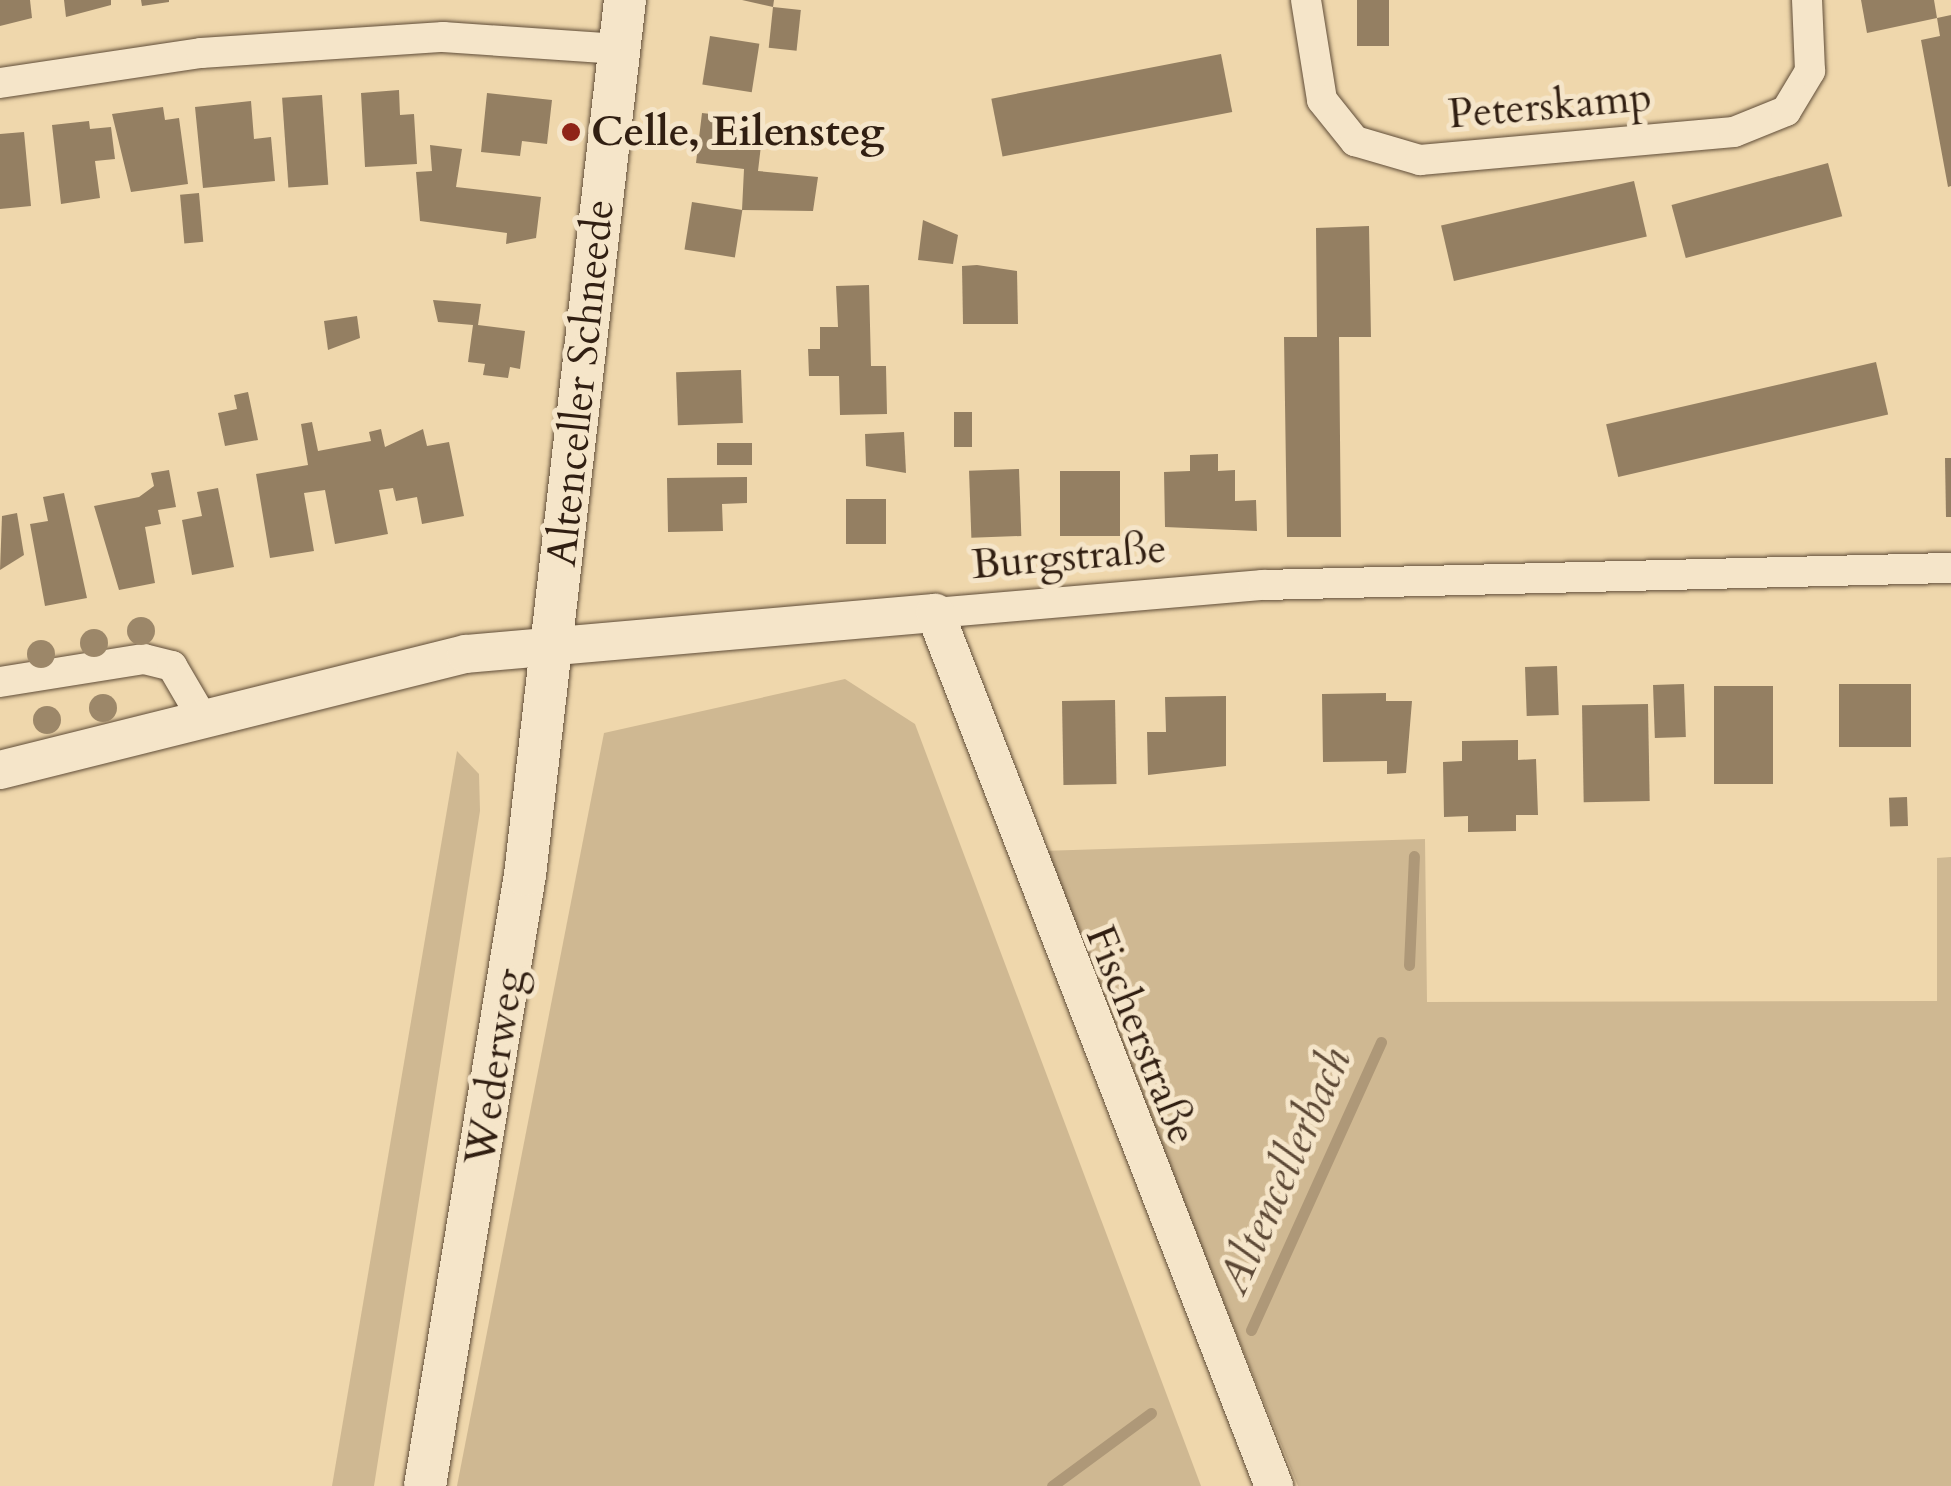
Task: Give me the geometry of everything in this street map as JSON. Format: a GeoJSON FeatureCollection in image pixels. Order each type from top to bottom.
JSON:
{"type":"FeatureCollection","features":[{"type":"Feature","properties":{"kind":"main road","name":"Altenceller Schneede"},"geometry":{"type":"LineString","coordinates":[[553,646],[625,0]]}},
{"type":"Feature","properties":{"kind":"main road","name":"Wederweg"},"geometry":{"type":"LineString","coordinates":[[425,1486],[553,646]]}},
{"type":"Feature","properties":{"kind":"street","name":"Peterskamp"},"geometry":{"type":"LineString","coordinates":[[1306,0],[1322,100],[1355,141],[1420,160],[1734,132],[1786,112],[1810,71],[1807,0]]}},
{"type":"Feature","properties":{"kind":"street"},"geometry":{"type":"LineString","coordinates":[[0,83],[200,54],[443,37],[619,49]]}},
{"type":"Feature","properties":{"kind":"street","name":"Burgstraße"},"geometry":{"type":"LineString","coordinates":[[0,770],[466,654],[1263,585],[1951,568]]}},
{"type":"Feature","properties":{"kind":"street","name":"Fischerstraße"},"geometry":{"type":"LineString","coordinates":[[935,613],[1274,1486]]}},
{"type":"Feature","properties":{"kind":"street"},"geometry":{"type":"LineString","coordinates":[[0,682],[144,659],[172,666],[204,718]]}},
{"type":"Feature","properties":{"kind":"shaded area"},"geometry":{"type":"Polygon","coordinates":[[[845,679],[915,724],[1201,1486],[457,1486],[604,733],[845,679]]]}},
{"type":"Feature","properties":{"kind":"shaded area"},"geometry":{"type":"Polygon","coordinates":[[[457,751],[479,774],[480,811],[374,1486],[332,1486],[457,751]]]}},
{"type":"Feature","properties":{"kind":"shaded area"},"geometry":{"type":"Polygon","coordinates":[[[1425,839],[1427,1002],[1937,1001],[1937,858],[1951,857],[1951,1486],[1298,1486],[1041,851],[1425,839]]]}},
{"type":"Feature","properties":{"kind":"building"},"geometry":{"type":"Polygon","coordinates":[[[0,0],[30,0],[32,18],[0,26],[0,0]]]}},
{"type":"Feature","properties":{"kind":"building"},"geometry":{"type":"Polygon","coordinates":[[[64,0],[111,0],[111,5],[66,17],[64,0]]]}},
{"type":"Feature","properties":{"kind":"building"},"geometry":{"type":"Polygon","coordinates":[[[141,0],[169,0],[169,2],[142,6],[141,0]]]}},
{"type":"Feature","properties":{"kind":"building"},"geometry":{"type":"Polygon","coordinates":[[[742,0],[774,0],[773,7],[742,0]]]}},
{"type":"Feature","properties":{"kind":"building"},"geometry":{"type":"Polygon","coordinates":[[[1357,0],[1389,0],[1389,46],[1357,46],[1357,0]]]}},
{"type":"Feature","properties":{"kind":"building"},"geometry":{"type":"Polygon","coordinates":[[[1861,0],[1934,0],[1937,18],[1867,33],[1861,0]]]}},
{"type":"Feature","properties":{"kind":"building"},"geometry":{"type":"Polygon","coordinates":[[[773,7],[801,10],[797,51],[769,48],[773,7]]]}},
{"type":"Feature","properties":{"kind":"building"},"geometry":{"type":"Polygon","coordinates":[[[1951,15],[1948,187],[1921,40],[1940,36],[1937,18],[1951,15]]]}},
{"type":"Feature","properties":{"kind":"building"},"geometry":{"type":"Polygon","coordinates":[[[710,36],[759,44],[752,92],[702,84],[710,36]]]}},
{"type":"Feature","properties":{"kind":"building"},"geometry":{"type":"Polygon","coordinates":[[[1221,54],[1232,112],[1003,157],[991,99],[1221,54]]]}},
{"type":"Feature","properties":{"kind":"building"},"geometry":{"type":"Polygon","coordinates":[[[399,90],[400,115],[414,114],[417,164],[365,167],[361,93],[399,90]]]}},
{"type":"Feature","properties":{"kind":"building"},"geometry":{"type":"Polygon","coordinates":[[[487,93],[552,100],[547,144],[522,141],[520,156],[481,152],[487,93]]]}},
{"type":"Feature","properties":{"kind":"building"},"geometry":{"type":"Polygon","coordinates":[[[322,95],[328,185],[288,188],[282,98],[322,95]]]}},
{"type":"Feature","properties":{"kind":"building"},"geometry":{"type":"Polygon","coordinates":[[[251,101],[254,139],[271,137],[275,181],[203,188],[195,107],[251,101]]]}},
{"type":"Feature","properties":{"kind":"building"},"geometry":{"type":"Polygon","coordinates":[[[163,107],[165,120],[179,118],[188,184],[131,192],[112,114],[163,107]]]}},
{"type":"Feature","properties":{"kind":"building"},"geometry":{"type":"Polygon","coordinates":[[[702,113],[764,120],[758,171],[818,177],[813,211],[742,210],[744,169],[696,163],[702,113]]]}},
{"type":"Feature","properties":{"kind":"building"},"geometry":{"type":"Polygon","coordinates":[[[89,121],[90,129],[111,127],[115,159],[95,161],[100,198],[61,204],[52,125],[89,121]]]}},
{"type":"Feature","properties":{"kind":"building"},"geometry":{"type":"Polygon","coordinates":[[[24,132],[31,206],[0,209],[0,134],[24,132]]]}},
{"type":"Feature","properties":{"kind":"building"},"geometry":{"type":"Polygon","coordinates":[[[430,145],[462,149],[456,187],[541,197],[536,238],[506,244],[507,233],[420,221],[416,172],[432,171],[430,145]]]}},
{"type":"Feature","properties":{"kind":"building"},"geometry":{"type":"Polygon","coordinates":[[[1828,163],[1842,216],[1686,258],[1672,205],[1828,163]]]}},
{"type":"Feature","properties":{"kind":"building"},"geometry":{"type":"Polygon","coordinates":[[[1634,181],[1647,237],[1454,281],[1441,226],[1634,181]]]}},
{"type":"Feature","properties":{"kind":"building"},"geometry":{"type":"Polygon","coordinates":[[[199,193],[203,242],[184,243],[180,195],[199,193]]]}},
{"type":"Feature","properties":{"kind":"building"},"geometry":{"type":"Polygon","coordinates":[[[692,202],[742,210],[735,257],[684,249],[692,202]]]}},
{"type":"Feature","properties":{"kind":"building"},"geometry":{"type":"Polygon","coordinates":[[[923,220],[958,235],[953,264],[918,260],[923,220]]]}},
{"type":"Feature","properties":{"kind":"building"},"geometry":{"type":"Polygon","coordinates":[[[1369,226],[1371,337],[1339,337],[1341,537],[1287,537],[1284,337],[1317,337],[1316,228],[1369,226]]]}},
{"type":"Feature","properties":{"kind":"building"},"geometry":{"type":"Polygon","coordinates":[[[962,266],[1017,271],[1018,324],[963,324],[962,266]]]}},
{"type":"Feature","properties":{"kind":"building"},"geometry":{"type":"Polygon","coordinates":[[[869,285],[871,366],[886,366],[887,414],[840,415],[839,376],[809,376],[808,349],[820,349],[820,327],[838,327],[836,286],[869,285]]]}},
{"type":"Feature","properties":{"kind":"building"},"geometry":{"type":"Polygon","coordinates":[[[433,300],[481,304],[478,325],[525,331],[520,369],[510,367],[508,378],[483,375],[485,364],[468,362],[473,325],[438,322],[433,300]]]}},
{"type":"Feature","properties":{"kind":"building"},"geometry":{"type":"Polygon","coordinates":[[[357,316],[360,338],[328,350],[324,321],[357,316]]]}},
{"type":"Feature","properties":{"kind":"building"},"geometry":{"type":"Polygon","coordinates":[[[1876,362],[1888,415],[1618,477],[1606,424],[1876,362]]]}},
{"type":"Feature","properties":{"kind":"building"},"geometry":{"type":"Polygon","coordinates":[[[741,370],[743,423],[678,425],[676,372],[741,370]]]}},
{"type":"Feature","properties":{"kind":"building"},"geometry":{"type":"Polygon","coordinates":[[[248,392],[258,440],[225,446],[218,413],[237,409],[234,395],[248,392]]]}},
{"type":"Feature","properties":{"kind":"building"},"geometry":{"type":"Polygon","coordinates":[[[954,412],[972,412],[972,447],[954,447],[954,412]]]}},
{"type":"Feature","properties":{"kind":"building"},"geometry":{"type":"Polygon","coordinates":[[[312,422],[318,451],[371,441],[369,432],[381,429],[385,447],[423,429],[427,446],[449,442],[464,516],[422,524],[417,497],[396,501],[393,488],[379,490],[388,534],[335,544],[325,490],[304,493],[314,551],[270,558],[256,474],[308,465],[301,424],[312,422]]]}},
{"type":"Feature","properties":{"kind":"building"},"geometry":{"type":"Polygon","coordinates":[[[904,432],[906,473],[866,466],[865,434],[904,432]]]}},
{"type":"Feature","properties":{"kind":"building"},"geometry":{"type":"Polygon","coordinates":[[[717,443],[752,443],[752,465],[717,465],[717,443]]]}},
{"type":"Feature","properties":{"kind":"building"},"geometry":{"type":"Polygon","coordinates":[[[1218,454],[1218,471],[1235,470],[1235,501],[1256,500],[1257,531],[1165,527],[1164,472],[1190,471],[1190,455],[1218,454]]]}},
{"type":"Feature","properties":{"kind":"building"},"geometry":{"type":"Polygon","coordinates":[[[1945,458],[1951,458],[1951,517],[1946,517],[1945,458]]]}},
{"type":"Feature","properties":{"kind":"building"},"geometry":{"type":"Polygon","coordinates":[[[1019,469],[1021,536],[971,538],[969,471],[1019,469]]]}},
{"type":"Feature","properties":{"kind":"building"},"geometry":{"type":"Polygon","coordinates":[[[169,470],[176,507],[158,510],[161,524],[145,527],[155,583],[119,590],[94,506],[139,497],[154,486],[151,473],[169,470]]]}},
{"type":"Feature","properties":{"kind":"building"},"geometry":{"type":"Polygon","coordinates":[[[1060,471],[1120,471],[1120,536],[1060,536],[1060,471]]]}},
{"type":"Feature","properties":{"kind":"building"},"geometry":{"type":"Polygon","coordinates":[[[747,477],[747,503],[722,504],[723,531],[668,532],[667,478],[747,477]]]}},
{"type":"Feature","properties":{"kind":"building"},"geometry":{"type":"Polygon","coordinates":[[[218,488],[234,567],[192,575],[182,520],[202,516],[197,492],[218,488]]]}},
{"type":"Feature","properties":{"kind":"building"},"geometry":{"type":"Polygon","coordinates":[[[64,493],[87,598],[45,606],[30,524],[48,521],[43,497],[64,493]]]}},
{"type":"Feature","properties":{"kind":"building"},"geometry":{"type":"Polygon","coordinates":[[[846,499],[886,499],[886,544],[846,544],[846,499]]]}},
{"type":"Feature","properties":{"kind":"building"},"geometry":{"type":"Polygon","coordinates":[[[17,513],[24,555],[0,570],[2,516],[17,513]]]}},
{"type":"Feature","properties":{"kind":"building"},"geometry":{"type":"Polygon","coordinates":[[[1557,666],[1559,715],[1527,716],[1525,667],[1557,666]]]}},
{"type":"Feature","properties":{"kind":"building"},"geometry":{"type":"Polygon","coordinates":[[[1684,684],[1686,737],[1655,738],[1653,685],[1684,684]]]}},
{"type":"Feature","properties":{"kind":"building"},"geometry":{"type":"Polygon","coordinates":[[[1839,684],[1911,684],[1911,747],[1839,747],[1839,684]]]}},
{"type":"Feature","properties":{"kind":"building"},"geometry":{"type":"Polygon","coordinates":[[[1714,686],[1773,686],[1773,784],[1714,784],[1714,686]]]}},
{"type":"Feature","properties":{"kind":"building"},"geometry":{"type":"Polygon","coordinates":[[[1386,693],[1386,701],[1412,701],[1406,773],[1387,774],[1387,761],[1323,762],[1322,694],[1386,693]]]}},
{"type":"Feature","properties":{"kind":"building"},"geometry":{"type":"Polygon","coordinates":[[[1226,696],[1226,766],[1148,775],[1147,732],[1166,732],[1165,697],[1226,696]]]}},
{"type":"Feature","properties":{"kind":"building"},"geometry":{"type":"Polygon","coordinates":[[[1115,700],[1116,784],[1063,785],[1062,701],[1115,700]]]}},
{"type":"Feature","properties":{"kind":"building"},"geometry":{"type":"Polygon","coordinates":[[[1648,704],[1650,801],[1584,802],[1582,705],[1648,704]]]}},
{"type":"Feature","properties":{"kind":"building"},"geometry":{"type":"Polygon","coordinates":[[[1518,740],[1518,760],[1536,759],[1538,815],[1516,815],[1516,831],[1468,832],[1468,816],[1444,817],[1443,762],[1462,761],[1462,741],[1518,740]]]}},
{"type":"Feature","properties":{"kind":"building"},"geometry":{"type":"Polygon","coordinates":[[[1907,797],[1908,826],[1890,827],[1889,798],[1907,797]]]}},
{"type":"Feature","properties":{"kind":"waterway","name":"Altencellerbach"},"geometry":{"type":"LineString","coordinates":[[1409,965],[1414,856]]}},
{"type":"Feature","properties":{"kind":"waterway","name":"Altencellerbach"},"geometry":{"type":"LineString","coordinates":[[1251,1330],[1381,1042]]}},
{"type":"Feature","properties":{"kind":"waterway","name":"Altencellerbach"},"geometry":{"type":"LineString","coordinates":[[1052,1486],[1151,1413]]}},
{"type":"Feature","properties":{"kind":"place","name":"Celle, Eilensteg"},"geometry":{"type":"Point","coordinates":[571,132]}}]}
